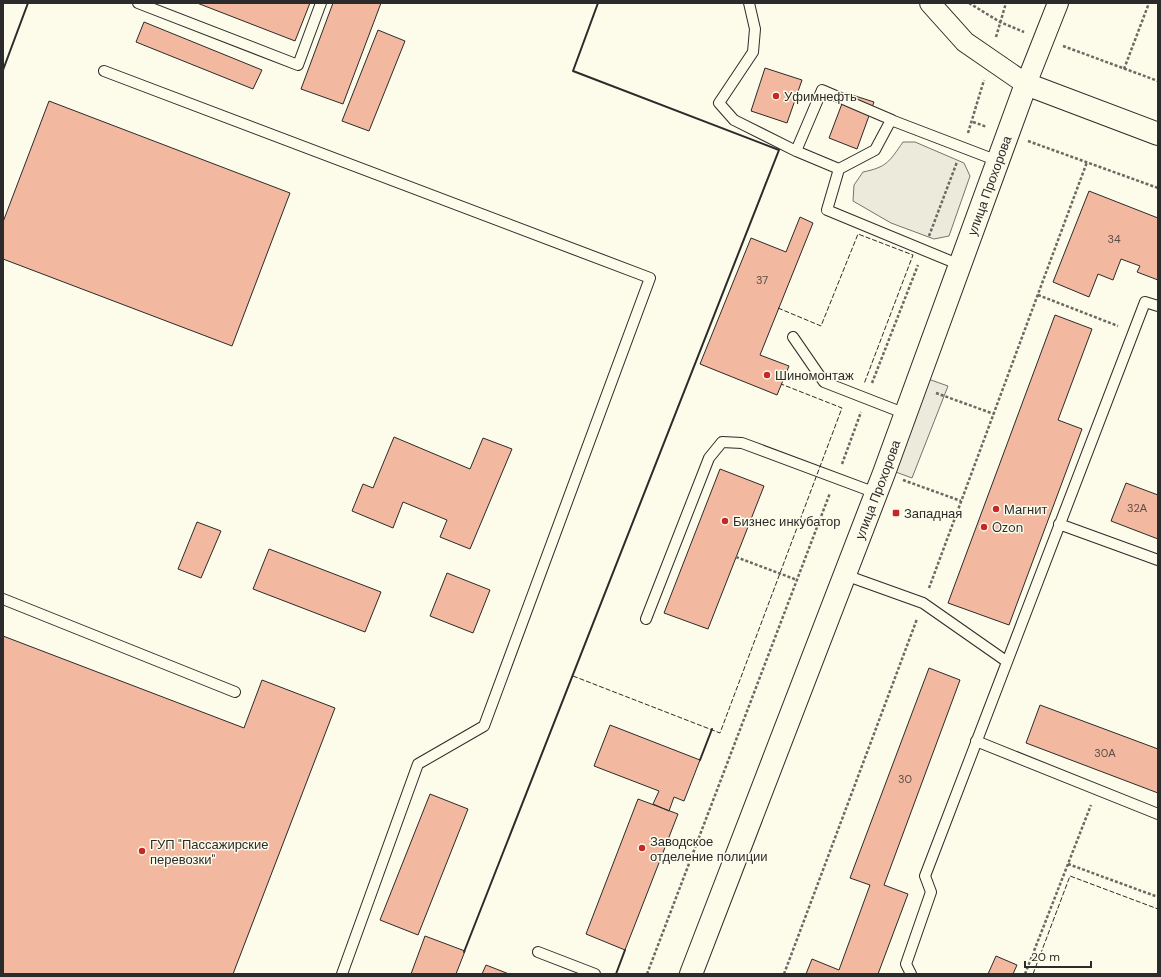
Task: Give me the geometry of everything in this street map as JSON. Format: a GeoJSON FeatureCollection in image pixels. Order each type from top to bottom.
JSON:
{"type":"FeatureCollection","features":[{"type":"Feature","properties":{"kind":"street"},"geometry":{"type":"LineString","coordinates":[[930,3],[965,42],[1026,84],[1158,134]]}},
{"type":"Feature","properties":{"kind":"street","name":"улица Прохорова"},"geometry":{"type":"LineString","coordinates":[[691,974],[884,473],[1026,84],[1058,3]]}},
{"type":"Feature","properties":{"kind":"lane"},"geometry":{"type":"LineString","coordinates":[[138,3],[298,65],[321,3]]}},
{"type":"Feature","properties":{"kind":"lane"},"geometry":{"type":"LineString","coordinates":[[750,3],[756,29],[753,52],[719,103],[734,120],[796,151],[839,169]]}},
{"type":"Feature","properties":{"kind":"lane"},"geometry":{"type":"LineString","coordinates":[[104,71],[650,278],[484,726],[418,764],[342,974]]}},
{"type":"Feature","properties":{"kind":"lane"},"geometry":{"type":"LineString","coordinates":[[796,151],[822,90],[892,120],[998,161]]}},
{"type":"Feature","properties":{"kind":"lane"},"geometry":{"type":"LineString","coordinates":[[892,120],[875,150],[839,169],[827,210],[960,264]]}},
{"type":"Feature","properties":{"kind":"lane"},"geometry":{"type":"LineString","coordinates":[[911,974],[906,964],[931,892],[925,876],[1006,661],[1145,302],[1158,306]]}},
{"type":"Feature","properties":{"kind":"lane"},"geometry":{"type":"LineString","coordinates":[[793,337],[824,382],[906,414]]}},
{"type":"Feature","properties":{"kind":"lane"},"geometry":{"type":"LineString","coordinates":[[646,619],[709,458],[722,442],[742,443],[876,493]]}},
{"type":"Feature","properties":{"kind":"lane"},"geometry":{"type":"LineString","coordinates":[[1059,524],[1158,560]]}},
{"type":"Feature","properties":{"kind":"lane"},"geometry":{"type":"LineString","coordinates":[[845,575],[923,604],[1006,661]]}},
{"type":"Feature","properties":{"kind":"lane"},"geometry":{"type":"LineString","coordinates":[[3,599],[235,692]]}},
{"type":"Feature","properties":{"kind":"lane"},"geometry":{"type":"LineString","coordinates":[[976,740],[1158,814]]}},
{"type":"Feature","properties":{"kind":"lane"},"geometry":{"type":"LineString","coordinates":[[538,952],[595,974]]}},
{"type":"Feature","properties":{"kind":"path"},"geometry":{"type":"LineString","coordinates":[[969,3],[1000,22],[1158,81]]}},
{"type":"Feature","properties":{"kind":"path"},"geometry":{"type":"LineString","coordinates":[[1124,69],[1149,3]]}},
{"type":"Feature","properties":{"kind":"path"},"geometry":{"type":"LineString","coordinates":[[784,974],[1087,162],[1158,188]]}},
{"type":"Feature","properties":{"kind":"path"},"geometry":{"type":"LineString","coordinates":[[1038,295],[1134,332]]}},
{"type":"Feature","properties":{"kind":"path"},"geometry":{"type":"LineString","coordinates":[[916,386],[994,414]]}},
{"type":"Feature","properties":{"kind":"path"},"geometry":{"type":"LineString","coordinates":[[884,473],[961,501]]}},
{"type":"Feature","properties":{"kind":"path"},"geometry":{"type":"LineString","coordinates":[[736,557],[797,580]]}},
{"type":"Feature","properties":{"kind":"path"},"geometry":{"type":"LineString","coordinates":[[1025,974],[1096,790]]}},
{"type":"Feature","properties":{"kind":"path"},"geometry":{"type":"LineString","coordinates":[[1068,864],[1158,898]]}},
{"type":"Feature","properties":{"kind":"shaded area"},"geometry":{"type":"Polygon","coordinates":[[[903,142],[915,142],[964,163],[970,176],[949,236],[934,239],[891,223],[853,201],[854,185],[863,172],[883,166],[887,163],[903,142]]]}},
{"type":"Feature","properties":{"kind":"shaded area"},"geometry":{"type":"Polygon","coordinates":[[[928,379],[948,386],[912,478],[893,471],[928,379]]]}},
{"type":"Feature","properties":{"kind":"building"},"geometry":{"type":"Polygon","coordinates":[[[197,3],[310,3],[295,41],[197,3]]]}},
{"type":"Feature","properties":{"kind":"building"},"geometry":{"type":"Polygon","coordinates":[[[333,3],[381,3],[343,104],[301,89],[333,3]]]}},
{"type":"Feature","properties":{"kind":"building"},"geometry":{"type":"Polygon","coordinates":[[[144,22],[262,70],[253,89],[136,42],[144,22]]]}},
{"type":"Feature","properties":{"kind":"building"},"geometry":{"type":"Polygon","coordinates":[[[378,30],[405,41],[369,131],[342,121],[378,30]]]}},
{"type":"Feature","properties":{"kind":"building","name":"Уфимнефть"},"geometry":{"type":"Polygon","coordinates":[[[765,68],[802,80],[787,123],[751,111],[765,68]]]}},
{"type":"Feature","properties":{"kind":"building"},"geometry":{"type":"Polygon","coordinates":[[[846,93],[874,102],[857,149],[829,138],[846,93]]]}},
{"type":"Feature","properties":{"kind":"building"},"geometry":{"type":"Polygon","coordinates":[[[49,101],[290,193],[232,346],[3,259],[3,222],[49,101]]]}},
{"type":"Feature","properties":{"kind":"building"},"geometry":{"type":"Polygon","coordinates":[[[1089,191],[1158,218],[1158,280],[1137,272],[1140,266],[1121,259],[1113,280],[1098,274],[1089,297],[1053,282],[1089,191]]]}},
{"type":"Feature","properties":{"kind":"building"},"geometry":{"type":"Polygon","coordinates":[[[800,217],[813,223],[760,355],[789,366],[777,395],[700,364],[751,238],[786,252],[800,217]]]}},
{"type":"Feature","properties":{"kind":"building"},"geometry":{"type":"Polygon","coordinates":[[[1055,315],[1092,329],[1058,420],[1082,429],[1009,625],[948,603],[1055,315]]]}},
{"type":"Feature","properties":{"kind":"building"},"geometry":{"type":"Polygon","coordinates":[[[394,437],[470,469],[483,438],[512,449],[470,549],[440,537],[447,520],[403,502],[393,528],[352,511],[363,484],[373,488],[394,437]]]}},
{"type":"Feature","properties":{"kind":"building","name":"Бизнес инкубатор"},"geometry":{"type":"Polygon","coordinates":[[[720,469],[764,486],[708,629],[664,613],[720,469]]]}},
{"type":"Feature","properties":{"kind":"building"},"geometry":{"type":"Polygon","coordinates":[[[1126,483],[1158,495],[1158,539],[1111,521],[1126,483]]]}},
{"type":"Feature","properties":{"kind":"building"},"geometry":{"type":"Polygon","coordinates":[[[197,522],[221,531],[201,578],[178,569],[197,522]]]}},
{"type":"Feature","properties":{"kind":"building"},"geometry":{"type":"Polygon","coordinates":[[[269,549],[381,592],[365,632],[253,589],[269,549]]]}},
{"type":"Feature","properties":{"kind":"building"},"geometry":{"type":"Polygon","coordinates":[[[447,573],[490,590],[473,633],[430,616],[447,573]]]}},
{"type":"Feature","properties":{"kind":"building","name":"ГУП \"Пассажирские перевозки\""},"geometry":{"type":"Polygon","coordinates":[[[3,636],[244,728],[262,680],[335,708],[233,974],[3,974],[3,636]]]}},
{"type":"Feature","properties":{"kind":"building"},"geometry":{"type":"Polygon","coordinates":[[[929,668],[960,680],[884,885],[908,894],[878,974],[806,974],[812,959],[839,970],[870,885],[850,878],[929,668]]]}},
{"type":"Feature","properties":{"kind":"building"},"geometry":{"type":"Polygon","coordinates":[[[1040,705],[1158,749],[1158,793],[1026,743],[1040,705]]]}},
{"type":"Feature","properties":{"kind":"building"},"geometry":{"type":"Polygon","coordinates":[[[610,725],[700,760],[684,801],[674,797],[669,811],[653,804],[659,791],[594,766],[610,725]]]}},
{"type":"Feature","properties":{"kind":"building"},"geometry":{"type":"Polygon","coordinates":[[[430,794],[468,809],[418,935],[380,920],[430,794]]]}},
{"type":"Feature","properties":{"kind":"building","name":"Заводское отделение полиции"},"geometry":{"type":"Polygon","coordinates":[[[638,799],[678,814],[625,950],[586,934],[638,799]]]}},
{"type":"Feature","properties":{"kind":"building"},"geometry":{"type":"Polygon","coordinates":[[[425,936],[465,951],[456,974],[411,974],[425,936]]]}},
{"type":"Feature","properties":{"kind":"building"},"geometry":{"type":"Polygon","coordinates":[[[996,956],[1017,965],[1013,974],[988,974],[996,956]]]}},
{"type":"Feature","properties":{"kind":"building"},"geometry":{"type":"Polygon","coordinates":[[[486,965],[509,974],[482,974],[486,965]]]}},
{"type":"Feature","properties":{"kind":"fence"},"geometry":{"type":"LineString","coordinates":[[778,308],[821,326],[858,234],[913,255],[864,384]]}},
{"type":"Feature","properties":{"kind":"fence"},"geometry":{"type":"LineString","coordinates":[[573,676],[720,733],[842,408],[781,384]]}},
{"type":"Feature","properties":{"kind":"fence"},"geometry":{"type":"LineString","coordinates":[[1033,974],[1070,876],[1158,909]]}},
{"type":"Feature","properties":{"kind":"wall"},"geometry":{"type":"LineString","coordinates":[[3,70],[28,3]]}},
{"type":"Feature","properties":{"kind":"wall"},"geometry":{"type":"LineString","coordinates":[[464,952],[779,150],[573,71],[598,3]]}},
{"type":"Feature","properties":{"kind":"wall"},"geometry":{"type":"LineString","coordinates":[[700,760],[712,729]]}},
{"type":"Feature","properties":{"kind":"wall"},"geometry":{"type":"LineString","coordinates":[[616,974],[625,950]]}},
{"type":"Feature","properties":{"kind":"place","name":"Уфимнефть"},"geometry":{"type":"Point","coordinates":[776,96]}},
{"type":"Feature","properties":{"kind":"place","name":"Шиномонтаж"},"geometry":{"type":"Point","coordinates":[767,375]}},
{"type":"Feature","properties":{"kind":"place","name":"Магнит"},"geometry":{"type":"Point","coordinates":[996,509]}},
{"type":"Feature","properties":{"kind":"place","name":"Западная"},"geometry":{"type":"Point","coordinates":[896,513]}},
{"type":"Feature","properties":{"kind":"place","name":"Бизнес инкубатор"},"geometry":{"type":"Point","coordinates":[725,521]}},
{"type":"Feature","properties":{"kind":"place","name":"Ozon"},"geometry":{"type":"Point","coordinates":[984,527]}},
{"type":"Feature","properties":{"kind":"place","name":"Заводское отделение полиции"},"geometry":{"type":"Point","coordinates":[642,848]}},
{"type":"Feature","properties":{"kind":"place","name":"ГУП \"Пассажирские перевозки\""},"geometry":{"type":"Point","coordinates":[142,851]}}]}
